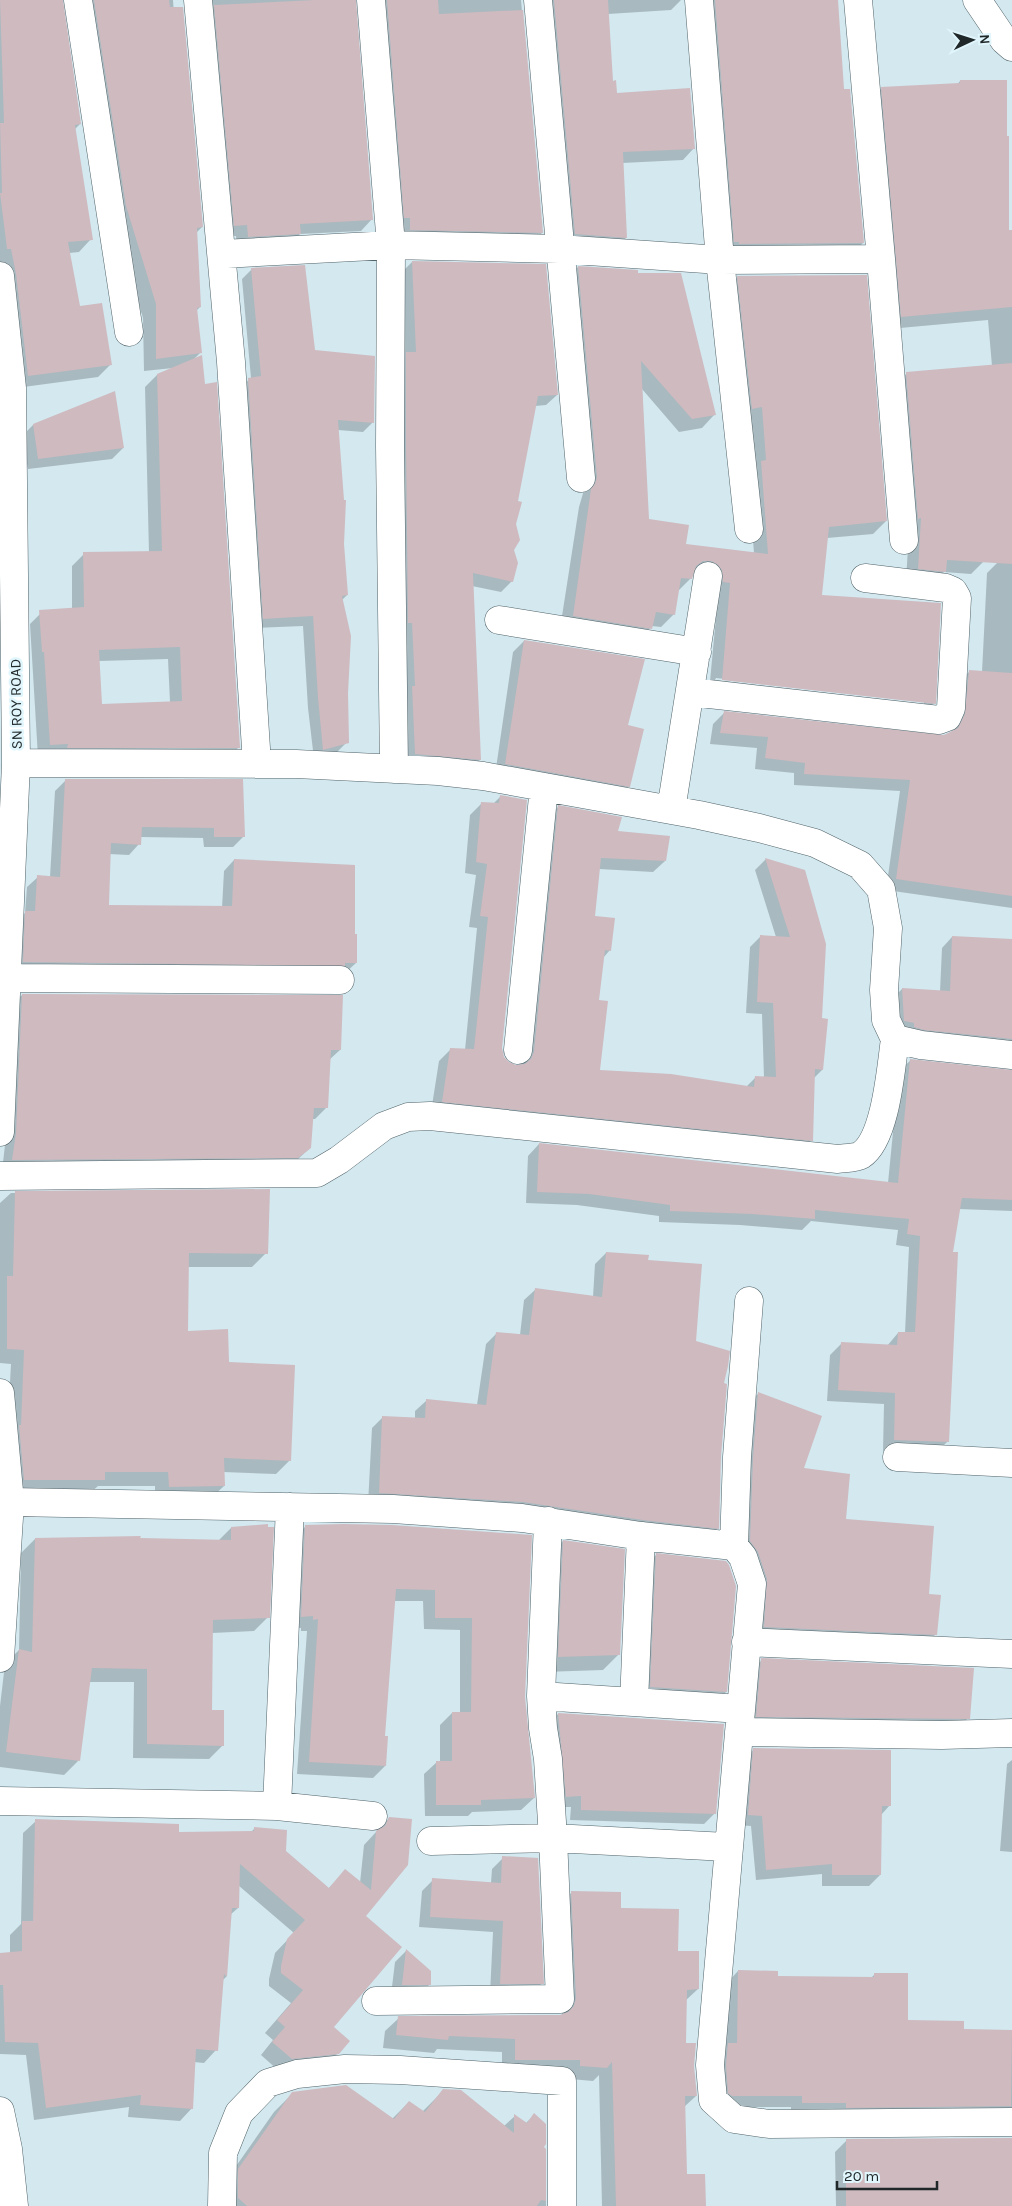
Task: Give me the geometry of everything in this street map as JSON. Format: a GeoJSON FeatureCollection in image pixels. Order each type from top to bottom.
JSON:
{"type":"FeatureCollection","features":[{"type":"Feature","properties":{"kind":"street"},"geometry":{"type":"LineString","coordinates":[[78,0],[129,332]]}},
{"type":"Feature","properties":{"kind":"street"},"geometry":{"type":"LineString","coordinates":[[198,0],[237,437],[257,764]]}},
{"type":"Feature","properties":{"kind":"street"},"geometry":{"type":"LineString","coordinates":[[371,0],[391,246],[390,446],[394,769]]}},
{"type":"Feature","properties":{"kind":"street"},"geometry":{"type":"LineString","coordinates":[[538,0],[581,478]]}},
{"type":"Feature","properties":{"kind":"street"},"geometry":{"type":"LineString","coordinates":[[699,0],[720,260],[749,529]]}},
{"type":"Feature","properties":{"kind":"street"},"geometry":{"type":"LineString","coordinates":[[858,0],[904,540]]}},
{"type":"Feature","properties":{"kind":"street"},"geometry":{"type":"LineString","coordinates":[[977,0],[1004,40],[1012,47]]}},
{"type":"Feature","properties":{"kind":"street"},"geometry":{"type":"LineString","coordinates":[[222,254],[391,246],[559,249],[720,260],[881,259]]}},
{"type":"Feature","properties":{"kind":"street","name":"SN ROY ROAD"},"geometry":{"type":"LineString","coordinates":[[0,276],[12,388],[16,763],[5,879],[7,978],[0,1132]]}},
{"type":"Feature","properties":{"kind":"street"},"geometry":{"type":"LineString","coordinates":[[671,810],[708,576]]}},
{"type":"Feature","properties":{"kind":"street"},"geometry":{"type":"LineString","coordinates":[[691,692],[939,720],[947,717],[951,708],[957,598],[953,591],[946,588],[865,578]]}},
{"type":"Feature","properties":{"kind":"street"},"geometry":{"type":"LineString","coordinates":[[499,620],[697,652]]}},
{"type":"Feature","properties":{"kind":"street"},"geometry":{"type":"LineString","coordinates":[[0,1176],[317,1173],[339,1160],[384,1126],[408,1117],[430,1116],[838,1160],[861,1155],[876,1137],[883,1117],[895,1039],[886,1020],[884,990],[888,928],[881,889],[860,865],[815,843],[758,828],[671,810],[483,776],[394,769],[257,764],[16,763]]}},
{"type":"Feature","properties":{"kind":"street"},"geometry":{"type":"LineString","coordinates":[[518,1050],[544,787]]}},
{"type":"Feature","properties":{"kind":"street"},"geometry":{"type":"LineString","coordinates":[[7,978],[340,980]]}},
{"type":"Feature","properties":{"kind":"street"},"geometry":{"type":"LineString","coordinates":[[895,1039],[921,1045],[1012,1055]]}},
{"type":"Feature","properties":{"kind":"street"},"geometry":{"type":"LineString","coordinates":[[749,1301],[737,1456],[734,1546],[743,1557],[752,1584],[710,2065],[713,2100],[734,2119],[769,2124],[1012,2122]]}},
{"type":"Feature","properties":{"kind":"street"},"geometry":{"type":"LineString","coordinates":[[0,1393],[10,1502],[5,1604],[0,1658]]}},
{"type":"Feature","properties":{"kind":"street"},"geometry":{"type":"LineString","coordinates":[[896,1457],[1012,1463]]}},
{"type":"Feature","properties":{"kind":"street"},"geometry":{"type":"LineString","coordinates":[[10,1502],[393,1509],[522,1518],[641,1536],[734,1546]]}},
{"type":"Feature","properties":{"kind":"street"},"geometry":{"type":"LineString","coordinates":[[277,1806],[290,1507]]}},
{"type":"Feature","properties":{"kind":"street"},"geometry":{"type":"LineString","coordinates":[[376,2001],[560,1999],[548,1759],[540,1696],[548,1521]]}},
{"type":"Feature","properties":{"kind":"street"},"geometry":{"type":"LineString","coordinates":[[634,1702],[641,1536]]}},
{"type":"Feature","properties":{"kind":"street"},"geometry":{"type":"LineString","coordinates":[[746,1642],[1012,1654]]}},
{"type":"Feature","properties":{"kind":"street"},"geometry":{"type":"LineString","coordinates":[[540,1696],[634,1702],[740,1720],[942,1735],[1012,1733]]}},
{"type":"Feature","properties":{"kind":"street"},"geometry":{"type":"LineString","coordinates":[[0,1801],[277,1806],[373,1816]]}},
{"type":"Feature","properties":{"kind":"street"},"geometry":{"type":"LineString","coordinates":[[430,1841],[553,1838],[728,1847]]}},
{"type":"Feature","properties":{"kind":"street"},"geometry":{"type":"LineString","coordinates":[[222,2206],[223,2153],[239,2113],[268,2083],[297,2074],[345,2068],[562,2081],[562,2206]]}},
{"type":"Feature","properties":{"kind":"street"},"geometry":{"type":"LineString","coordinates":[[0,2111],[8,2149],[14,2206]]}},
{"type":"Feature","properties":{"kind":"building"},"geometry":{"type":"Polygon","coordinates":[[[0,0],[63,0],[81,124],[75,125],[93,240],[68,242],[80,306],[102,303],[112,365],[28,376],[16,274],[11,249],[7,249],[0,193],[2,193],[0,123],[4,123],[0,0]]]}},
{"type":"Feature","properties":{"kind":"building"},"geometry":{"type":"Polygon","coordinates":[[[94,0],[169,0],[170,7],[183,7],[203,227],[197,228],[201,307],[197,308],[202,353],[156,359],[156,304],[126,206],[94,0]]]}},
{"type":"Feature","properties":{"kind":"building"},"geometry":{"type":"Polygon","coordinates":[[[356,0],[373,220],[300,224],[301,234],[248,237],[247,225],[234,226],[214,5],[356,0]]]}},
{"type":"Feature","properties":{"kind":"building"},"geometry":{"type":"Polygon","coordinates":[[[387,0],[438,0],[439,14],[523,10],[543,233],[410,230],[410,218],[404,218],[387,0]]]}},
{"type":"Feature","properties":{"kind":"building"},"geometry":{"type":"Polygon","coordinates":[[[554,0],[608,0],[613,81],[616,80],[617,93],[690,88],[695,149],[623,152],[627,238],[575,234],[554,0]]]}},
{"type":"Feature","properties":{"kind":"building"},"geometry":{"type":"Polygon","coordinates":[[[715,0],[838,0],[844,89],[850,89],[864,243],[739,244],[739,242],[734,242],[715,0]]]}},
{"type":"Feature","properties":{"kind":"building"},"geometry":{"type":"Polygon","coordinates":[[[960,80],[1007,80],[1009,230],[1012,230],[1012,307],[901,317],[881,87],[960,83],[960,80]]]}},
{"type":"Feature","properties":{"kind":"building"},"geometry":{"type":"Polygon","coordinates":[[[412,261],[546,264],[558,395],[538,396],[518,501],[522,502],[516,524],[520,540],[514,550],[518,563],[513,582],[473,573],[481,760],[415,754],[412,686],[415,686],[412,623],[408,623],[406,446],[406,352],[416,352],[412,261]]]}},
{"type":"Feature","properties":{"kind":"building"},"geometry":{"type":"Polygon","coordinates":[[[305,265],[315,350],[375,356],[374,423],[338,420],[344,500],[346,500],[344,544],[348,595],[342,596],[351,636],[348,693],[349,743],[323,750],[313,616],[263,619],[248,378],[261,376],[251,268],[305,265]]]}},
{"type":"Feature","properties":{"kind":"building"},"geometry":{"type":"Polygon","coordinates":[[[578,266],[638,270],[638,273],[681,273],[716,415],[692,419],[641,361],[649,519],[689,525],[686,544],[768,554],[761,461],[766,460],[762,407],[752,409],[737,276],[867,275],[887,521],[829,527],[822,595],[941,603],[936,704],[722,680],[730,583],[723,582],[722,570],[711,561],[703,561],[696,566],[692,579],[681,578],[675,615],[656,612],[652,629],[573,616],[591,489],[597,477],[578,266]]]}},
{"type":"Feature","properties":{"kind":"building"},"geometry":{"type":"Polygon","coordinates":[[[202,355],[205,384],[217,382],[240,748],[67,748],[68,744],[50,745],[44,652],[42,652],[39,610],[84,607],[83,552],[162,551],[157,374],[202,355]],[[180,647],[99,650],[102,704],[182,701],[180,647]]]}},
{"type":"Feature","properties":{"kind":"building"},"geometry":{"type":"Polygon","coordinates":[[[1012,363],[1012,564],[947,560],[946,572],[918,569],[921,518],[918,519],[906,372],[1012,363]]]}},
{"type":"Feature","properties":{"kind":"building"},"geometry":{"type":"Polygon","coordinates":[[[115,391],[124,448],[38,459],[33,424],[115,391]]]}},
{"type":"Feature","properties":{"kind":"building"},"geometry":{"type":"Polygon","coordinates":[[[524,640],[645,659],[628,725],[644,729],[630,787],[505,764],[524,640]]]}},
{"type":"Feature","properties":{"kind":"building"},"geometry":{"type":"Polygon","coordinates":[[[969,670],[1012,673],[1012,896],[896,879],[910,780],[804,774],[805,763],[765,758],[768,737],[720,733],[724,711],[944,735],[958,728],[965,714],[969,670]]]}},
{"type":"Feature","properties":{"kind":"building"},"geometry":{"type":"Polygon","coordinates":[[[65,779],[243,779],[245,837],[214,837],[214,828],[142,827],[141,845],[111,843],[109,905],[232,906],[234,859],[355,865],[357,963],[345,963],[345,966],[23,962],[25,911],[35,911],[37,875],[60,877],[65,779]]]}},
{"type":"Feature","properties":{"kind":"building"},"geometry":{"type":"Polygon","coordinates":[[[500,795],[527,800],[502,1048],[504,1057],[516,1065],[525,1064],[531,1059],[534,1052],[558,805],[622,817],[618,831],[670,836],[666,861],[601,858],[595,916],[615,918],[611,951],[605,950],[599,1000],[608,1001],[600,1070],[671,1074],[754,1087],[755,1076],[776,1077],[773,1003],[757,1002],[760,935],[790,937],[765,858],[805,870],[826,944],[822,1018],[828,1019],[823,1070],[815,1069],[813,1141],[442,1102],[450,1048],[474,1049],[488,917],[480,916],[487,864],[476,862],[481,802],[499,803],[500,795]]]}},
{"type":"Feature","properties":{"kind":"building"},"geometry":{"type":"Polygon","coordinates":[[[952,936],[1012,939],[1012,1039],[924,1030],[914,1027],[914,1023],[904,1021],[902,988],[950,991],[952,936]]]}},
{"type":"Feature","properties":{"kind":"building"},"geometry":{"type":"Polygon","coordinates":[[[22,994],[343,995],[341,1050],[331,1050],[328,1108],[314,1108],[311,1148],[298,1158],[12,1160],[16,1133],[22,994]]]}},
{"type":"Feature","properties":{"kind":"building"},"geometry":{"type":"Polygon","coordinates":[[[910,1059],[1012,1070],[1012,1200],[962,1198],[953,1252],[958,1252],[949,1442],[894,1440],[895,1393],[838,1390],[841,1342],[897,1345],[898,1332],[915,1332],[920,1236],[907,1234],[909,1219],[815,1210],[815,1219],[752,1214],[670,1211],[670,1205],[589,1194],[537,1192],[539,1143],[898,1183],[910,1059]]]}},
{"type":"Feature","properties":{"kind":"building"},"geometry":{"type":"Polygon","coordinates":[[[270,1189],[268,1254],[189,1253],[188,1331],[228,1329],[229,1362],[295,1365],[291,1461],[224,1458],[225,1486],[169,1487],[168,1472],[105,1472],[105,1480],[24,1480],[19,1425],[21,1425],[24,1350],[7,1349],[7,1276],[13,1276],[15,1191],[270,1189]]]}},
{"type":"Feature","properties":{"kind":"building"},"geometry":{"type":"Polygon","coordinates":[[[606,1252],[649,1255],[648,1260],[702,1264],[696,1341],[730,1351],[724,1383],[727,1384],[721,1456],[719,1529],[523,1502],[379,1493],[382,1416],[425,1418],[426,1399],[486,1405],[496,1332],[529,1335],[535,1288],[602,1297],[606,1252]]]}},
{"type":"Feature","properties":{"kind":"building"},"geometry":{"type":"Polygon","coordinates":[[[758,1392],[822,1416],[804,1468],[850,1474],[846,1519],[934,1526],[929,1594],[941,1595],[937,1635],[764,1627],[767,1579],[758,1552],[750,1541],[758,1392]]]}},
{"type":"Feature","properties":{"kind":"building"},"geometry":{"type":"Polygon","coordinates":[[[268,1524],[268,1527],[274,1527],[270,1618],[213,1620],[212,1710],[224,1710],[224,1746],[147,1744],[147,1669],[92,1668],[80,1761],[6,1752],[19,1649],[32,1652],[35,1538],[141,1536],[140,1538],[231,1540],[231,1527],[268,1524]]]}},
{"type":"Feature","properties":{"kind":"building"},"geometry":{"type":"Polygon","coordinates":[[[305,1525],[392,1525],[532,1535],[525,1697],[535,1798],[481,1800],[481,1805],[436,1805],[436,1761],[452,1761],[452,1712],[471,1712],[472,1618],[435,1618],[435,1590],[396,1589],[385,1736],[388,1736],[386,1766],[309,1762],[318,1619],[313,1620],[313,1616],[301,1617],[305,1525]]]}},
{"type":"Feature","properties":{"kind":"building"},"geometry":{"type":"Polygon","coordinates":[[[563,1540],[625,1549],[620,1655],[558,1657],[563,1540]]]}},
{"type":"Feature","properties":{"kind":"building"},"geometry":{"type":"Polygon","coordinates":[[[656,1553],[726,1561],[729,1565],[736,1586],[727,1692],[650,1687],[656,1553]]]}},
{"type":"Feature","properties":{"kind":"building"},"geometry":{"type":"Polygon","coordinates":[[[761,1658],[974,1668],[970,1719],[756,1717],[761,1658]]]}},
{"type":"Feature","properties":{"kind":"building"},"geometry":{"type":"Polygon","coordinates":[[[558,1713],[724,1724],[716,1814],[581,1810],[581,1796],[566,1797],[558,1713]]]}},
{"type":"Feature","properties":{"kind":"building"},"geometry":{"type":"Polygon","coordinates":[[[753,1748],[891,1750],[891,1806],[882,1806],[881,1875],[832,1875],[832,1864],[766,1870],[762,1816],[748,1815],[753,1748]]]}},
{"type":"Feature","properties":{"kind":"building"},"geometry":{"type":"Polygon","coordinates":[[[389,1817],[412,1819],[408,1865],[366,1916],[402,1947],[334,2027],[350,2041],[339,2054],[292,2059],[272,2042],[285,2027],[277,2020],[303,1990],[281,1973],[281,1966],[287,1939],[305,1920],[240,1864],[239,1908],[232,1908],[227,1977],[224,1974],[218,2051],[196,2049],[193,2109],[140,2105],[141,2095],[46,2108],[38,2043],[5,2042],[3,1985],[0,1985],[0,1953],[22,1951],[22,1921],[33,1921],[35,1819],[179,1824],[179,1832],[254,1831],[254,1827],[287,1830],[286,1851],[329,1888],[345,1869],[371,1890],[376,1831],[385,1826],[389,1817]]]}},
{"type":"Feature","properties":{"kind":"building"},"geometry":{"type":"Polygon","coordinates":[[[502,1856],[538,1858],[544,1984],[500,1984],[503,1921],[430,1917],[432,1878],[501,1883],[502,1856]]]}},
{"type":"Feature","properties":{"kind":"building"},"geometry":{"type":"Polygon","coordinates":[[[571,1891],[621,1892],[621,1908],[679,1909],[678,1951],[699,1951],[699,1989],[687,1990],[686,2043],[696,2043],[694,2066],[697,2096],[685,2096],[687,2174],[705,2174],[706,2206],[616,2206],[612,2062],[607,2068],[580,2066],[580,2060],[515,2060],[515,2039],[449,2036],[448,2040],[396,2035],[398,2016],[560,2015],[568,2012],[574,2006],[576,1998],[571,1891]]]}},
{"type":"Feature","properties":{"kind":"building"},"geometry":{"type":"Polygon","coordinates":[[[406,1949],[431,1971],[431,1985],[402,1985],[406,1949]]]}},
{"type":"Feature","properties":{"kind":"building"},"geometry":{"type":"Polygon","coordinates":[[[738,1970],[778,1971],[778,1976],[874,1977],[874,1973],[908,1973],[908,2020],[964,2021],[964,2029],[1012,2030],[1011,2106],[846,2108],[846,2103],[802,2103],[802,2096],[732,2096],[728,2093],[726,2065],[728,2043],[737,2043],[738,1970]]]}},
{"type":"Feature","properties":{"kind":"building"},"geometry":{"type":"Polygon","coordinates":[[[346,2085],[394,2119],[409,2101],[425,2112],[443,2089],[461,2090],[514,2133],[514,2114],[527,2123],[534,2113],[546,2124],[546,2144],[544,2147],[546,2149],[546,2201],[541,2200],[537,2206],[247,2206],[238,2198],[238,2169],[292,2092],[346,2085]]]}},
{"type":"Feature","properties":{"kind":"building"},"geometry":{"type":"Polygon","coordinates":[[[1012,2138],[1012,2206],[846,2206],[846,2139],[1012,2138]]]}}]}
